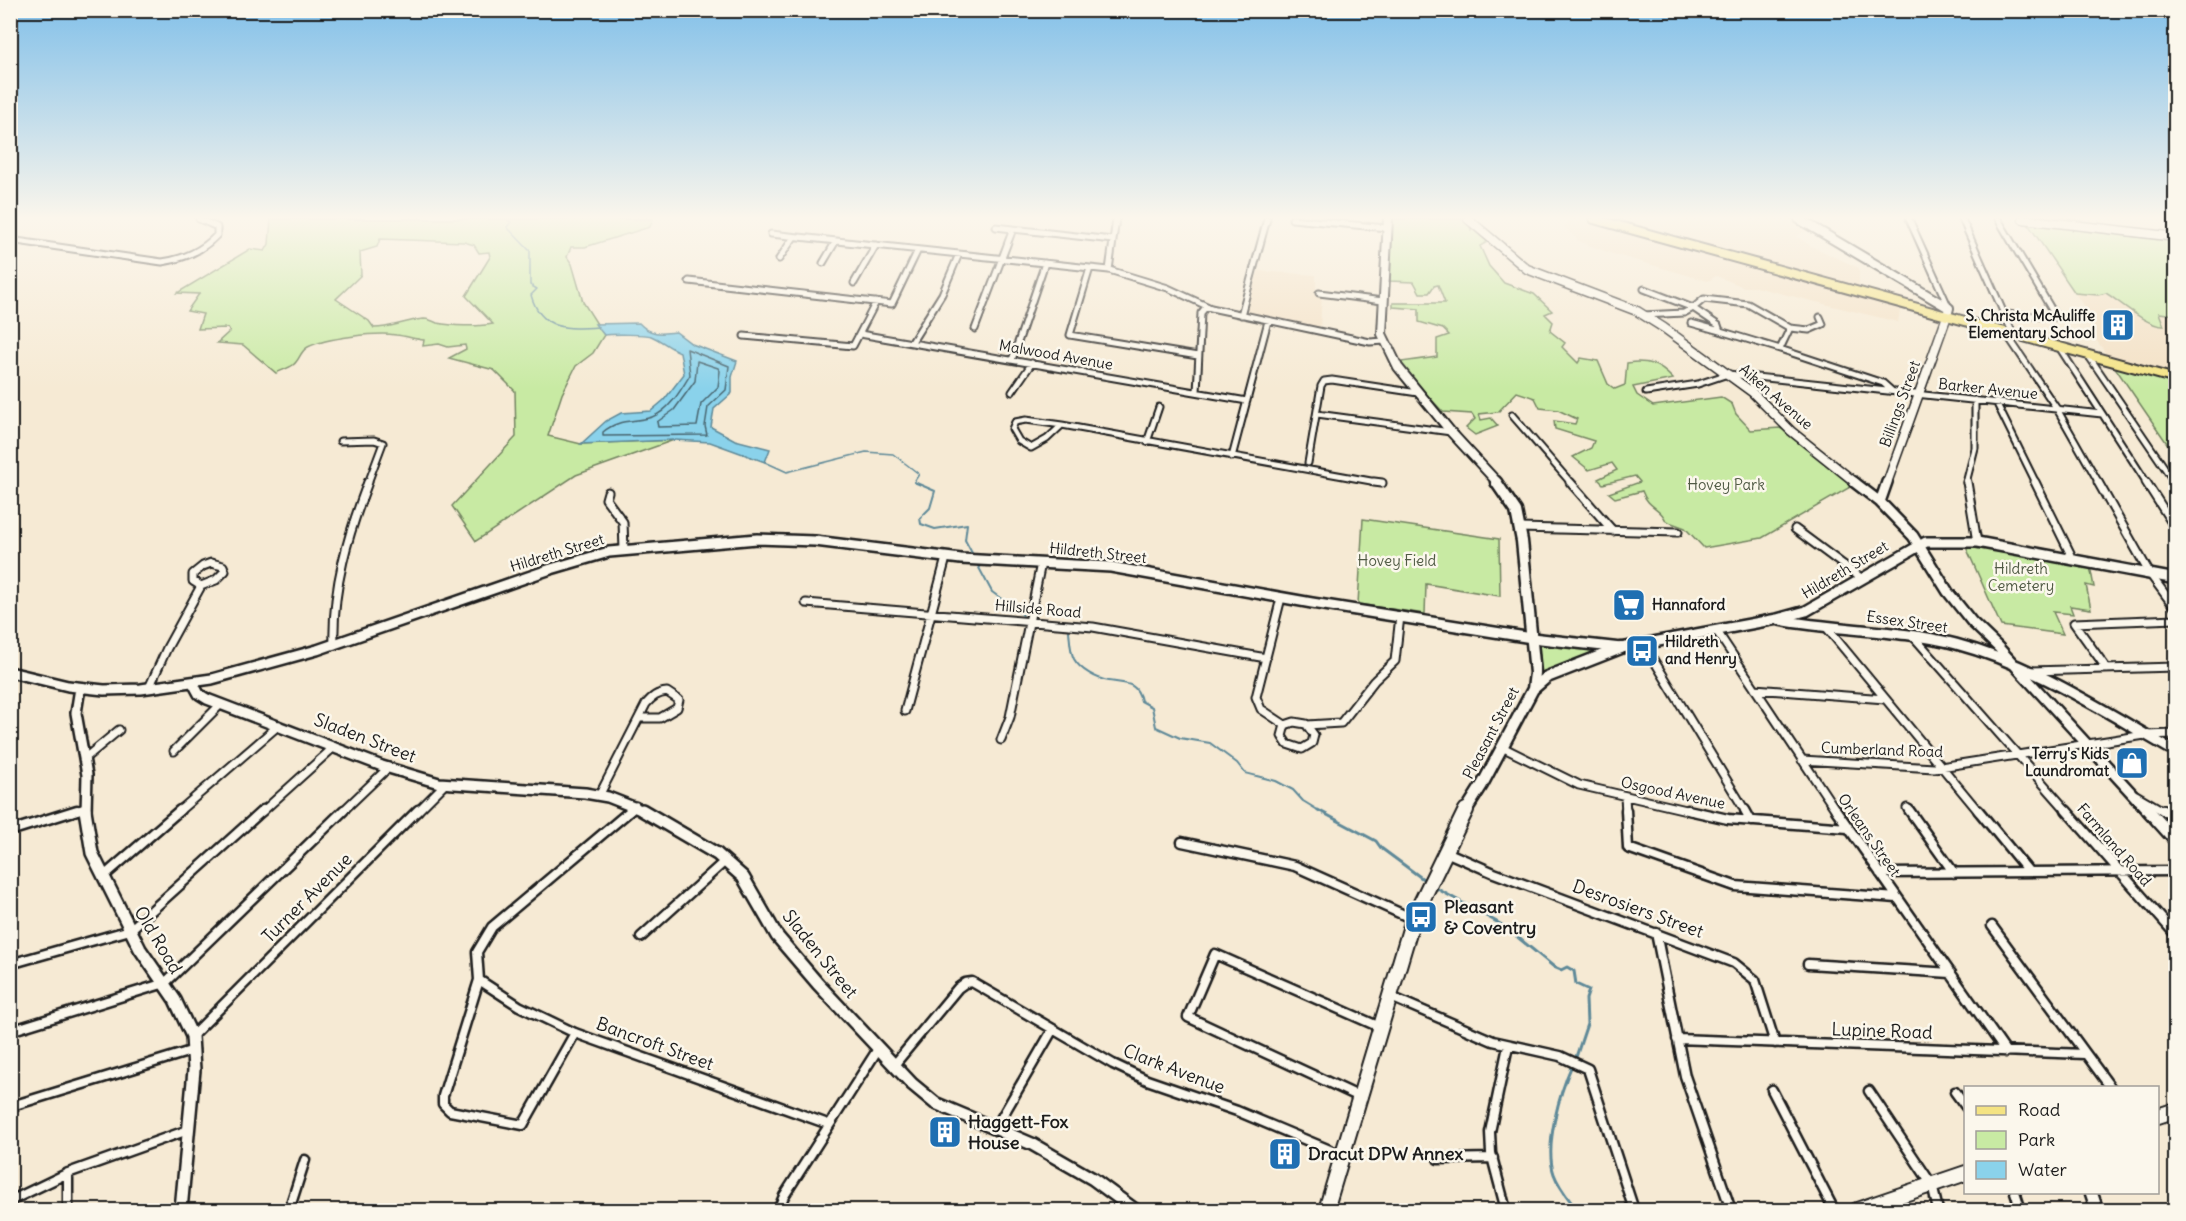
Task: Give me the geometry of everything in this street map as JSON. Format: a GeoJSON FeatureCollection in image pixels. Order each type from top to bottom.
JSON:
{"type":"FeatureCollection","features":[{"type":"Feature","properties":{"kind":"main road","name":"Pleasant Street"},"geometry":{"type":"LineString","coordinates":[[1326,1210],[1413,919],[1444,852],[1533,689],[1535,673],[1516,512],[1504,490],[1451,432],[1398,367],[1382,334],[1384,276]]}},
{"type":"Feature","properties":{"kind":"main road"},"geometry":{"type":"LineString","coordinates":[[1817,276],[2175,379]]}},
{"type":"Feature","properties":{"kind":"main road"},"geometry":{"type":"LineString","coordinates":[[1890,276],[1948,312]]}},
{"type":"Feature","properties":{"kind":"main road"},"geometry":{"type":"LineString","coordinates":[[1533,689],[1547,677],[1621,648]]}},
{"type":"Feature","properties":{"kind":"main road"},"geometry":{"type":"LineString","coordinates":[[2159,1116],[2175,1112]]}},
{"type":"Feature","properties":{"kind":"main road"},"geometry":{"type":"LineString","coordinates":[[1858,1210],[1964,1173]]}},
{"type":"Feature","properties":{"kind":"street"},"geometry":{"type":"LineString","coordinates":[[854,283],[858,276]]}},
{"type":"Feature","properties":{"kind":"street"},"geometry":{"type":"LineString","coordinates":[[688,281],[892,304],[905,276]]}},
{"type":"Feature","properties":{"kind":"street"},"geometry":{"type":"LineString","coordinates":[[912,342],[942,294],[950,276]]}},
{"type":"Feature","properties":{"kind":"street"},"geometry":{"type":"LineString","coordinates":[[975,329],[995,276]]}},
{"type":"Feature","properties":{"kind":"street"},"geometry":{"type":"LineString","coordinates":[[1012,360],[1041,276]]}},
{"type":"Feature","properties":{"kind":"street"},"geometry":{"type":"LineString","coordinates":[[1088,276],[1070,335],[1198,356]]}},
{"type":"Feature","properties":{"kind":"street"},"geometry":{"type":"LineString","coordinates":[[1129,276],[1168,288],[1206,307],[1370,342],[1385,341]]}},
{"type":"Feature","properties":{"kind":"street"},"geometry":{"type":"LineString","coordinates":[[1241,315],[1252,276]]}},
{"type":"Feature","properties":{"kind":"street","name":"Aiken Avenue"},"geometry":{"type":"LineString","coordinates":[[1542,276],[1643,315],[1752,392],[1822,457],[1880,502],[1919,544],[1948,592],[1972,622],[2175,841]]}},
{"type":"Feature","properties":{"kind":"street"},"geometry":{"type":"LineString","coordinates":[[1933,276],[1948,312]]}},
{"type":"Feature","properties":{"kind":"street"},"geometry":{"type":"LineString","coordinates":[[1987,276],[2004,314],[2009,333],[2057,409],[2150,574],[2175,609]]}},
{"type":"Feature","properties":{"kind":"street"},"geometry":{"type":"LineString","coordinates":[[2004,314],[2056,316],[2032,276]]}},
{"type":"Feature","properties":{"kind":"street"},"geometry":{"type":"LineString","coordinates":[[1644,289],[1693,308],[1718,325],[1720,331]]}},
{"type":"Feature","properties":{"kind":"street"},"geometry":{"type":"LineString","coordinates":[[1319,293],[1383,301]]}},
{"type":"Feature","properties":{"kind":"street"},"geometry":{"type":"LineString","coordinates":[[1643,315],[1684,313],[1704,299],[1748,304],[1790,328],[1809,330],[1823,324],[1820,317]]}},
{"type":"Feature","properties":{"kind":"street"},"geometry":{"type":"LineString","coordinates":[[744,336],[853,346],[876,303]]}},
{"type":"Feature","properties":{"kind":"street"},"geometry":{"type":"LineString","coordinates":[[1197,392],[1201,313],[1206,307]]}},
{"type":"Feature","properties":{"kind":"street","name":"Billings Street"},"geometry":{"type":"LineString","coordinates":[[1880,502],[1948,312]]}},
{"type":"Feature","properties":{"kind":"street"},"geometry":{"type":"LineString","coordinates":[[1232,457],[1268,321]]}},
{"type":"Feature","properties":{"kind":"street"},"geometry":{"type":"LineString","coordinates":[[1692,323],[1882,383],[1892,391]]}},
{"type":"Feature","properties":{"kind":"street"},"geometry":{"type":"LineString","coordinates":[[1780,350],[1790,328]]}},
{"type":"Feature","properties":{"kind":"street","name":"Malwood Avenue"},"geometry":{"type":"LineString","coordinates":[[860,334],[1247,401]]}},
{"type":"Feature","properties":{"kind":"street"},"geometry":{"type":"LineString","coordinates":[[2059,347],[2175,529]]}},
{"type":"Feature","properties":{"kind":"street"},"geometry":{"type":"LineString","coordinates":[[2088,355],[2175,485]]}},
{"type":"Feature","properties":{"kind":"street"},"geometry":{"type":"LineString","coordinates":[[1012,392],[1032,363]]}},
{"type":"Feature","properties":{"kind":"street"},"geometry":{"type":"LineString","coordinates":[[1646,392],[1698,384],[1728,374]]}},
{"type":"Feature","properties":{"kind":"street","name":"Barker Avenue"},"geometry":{"type":"LineString","coordinates":[[1728,374],[2102,414]]}},
{"type":"Feature","properties":{"kind":"street"},"geometry":{"type":"LineString","coordinates":[[1308,463],[1321,386],[1324,381],[1332,380],[1418,393]]}},
{"type":"Feature","properties":{"kind":"street"},"geometry":{"type":"LineString","coordinates":[[1975,400],[1975,448],[1966,485],[1977,542]]}},
{"type":"Feature","properties":{"kind":"street"},"geometry":{"type":"LineString","coordinates":[[1996,402],[2073,559]]}},
{"type":"Feature","properties":{"kind":"street"},"geometry":{"type":"LineString","coordinates":[[1147,442],[1159,407]]}},
{"type":"Feature","properties":{"kind":"street"},"geometry":{"type":"LineString","coordinates":[[1317,414],[1451,432]]}},
{"type":"Feature","properties":{"kind":"street"},"geometry":{"type":"LineString","coordinates":[[1512,415],[1613,531]]}},
{"type":"Feature","properties":{"kind":"street"},"geometry":{"type":"LineString","coordinates":[[1062,425],[1039,446],[1031,448],[1017,440],[1012,429],[1015,423],[1023,418],[1062,425],[1147,442],[1382,483]]}},
{"type":"Feature","properties":{"kind":"street"},"geometry":{"type":"LineString","coordinates":[[334,645],[332,626],[347,544],[383,443],[374,440],[340,441]]}},
{"type":"Feature","properties":{"kind":"street"},"geometry":{"type":"LineString","coordinates":[[608,492],[606,499],[625,523],[624,550]]}},
{"type":"Feature","properties":{"kind":"street"},"geometry":{"type":"LineString","coordinates":[[1519,528],[1678,532]]}},
{"type":"Feature","properties":{"kind":"street"},"geometry":{"type":"LineString","coordinates":[[1795,529],[1861,578]]}},
{"type":"Feature","properties":{"kind":"street","name":"Hildreth Street"},"geometry":{"type":"LineString","coordinates":[[10,672],[50,683],[103,690],[193,683],[230,676],[334,645],[575,561],[624,550],[704,542],[772,539],[815,541],[946,558],[1111,567],[1281,598],[1532,639],[1621,648],[1777,619],[1806,611],[1919,544],[1977,542],[2175,579]]}},
{"type":"Feature","properties":{"kind":"street"},"geometry":{"type":"LineString","coordinates":[[905,711],[946,558]]}},
{"type":"Feature","properties":{"kind":"street"},"geometry":{"type":"LineString","coordinates":[[149,688],[167,648],[201,586],[222,576],[225,571],[223,566],[214,562],[200,567],[192,577],[193,581],[201,586]]}},
{"type":"Feature","properties":{"kind":"street"},"geometry":{"type":"LineString","coordinates":[[1001,740],[1010,717],[1041,563]]}},
{"type":"Feature","properties":{"kind":"street"},"geometry":{"type":"LineString","coordinates":[[1281,598],[1257,691],[1258,703],[1267,714],[1285,725],[1297,722],[1307,725],[1341,723],[1375,680],[1395,661],[1400,616]]}},
{"type":"Feature","properties":{"kind":"street","name":"Hillside Road"},"geometry":{"type":"LineString","coordinates":[[806,603],[1141,634],[1266,658]]}},
{"type":"Feature","properties":{"kind":"street","name":"Essex Street"},"geometry":{"type":"LineString","coordinates":[[1777,619],[1827,628],[1914,637],[1964,647],[2029,672]]}},
{"type":"Feature","properties":{"kind":"street"},"geometry":{"type":"LineString","coordinates":[[2107,669],[2074,623],[2175,619]]}},
{"type":"Feature","properties":{"kind":"street"},"geometry":{"type":"LineString","coordinates":[[1827,628],[2030,872]]}},
{"type":"Feature","properties":{"kind":"street","name":"Orleans Street"},"geometry":{"type":"LineString","coordinates":[[1716,630],[1848,828],[2006,1052]]}},
{"type":"Feature","properties":{"kind":"street","name":"Farmland Road"},"geometry":{"type":"LineString","coordinates":[[1914,637],[2175,935]]}},
{"type":"Feature","properties":{"kind":"street"},"geometry":{"type":"LineString","coordinates":[[1644,644],[1751,821]]}},
{"type":"Feature","properties":{"kind":"street"},"geometry":{"type":"LineString","coordinates":[[2029,672],[2175,667]]}},
{"type":"Feature","properties":{"kind":"street"},"geometry":{"type":"LineString","coordinates":[[2029,672],[2175,752]]}},
{"type":"Feature","properties":{"kind":"street","name":"Sladen Street"},"geometry":{"type":"LineString","coordinates":[[193,683],[200,694],[221,704],[387,768],[445,784],[545,789],[599,796],[636,806],[690,836],[743,877],[777,936],[878,1049],[935,1103],[1032,1144],[1093,1179],[1132,1209]]}},
{"type":"Feature","properties":{"kind":"street","name":"Old Road"},"geometry":{"type":"LineString","coordinates":[[80,688],[76,713],[87,781],[85,808],[92,853],[140,949],[165,983],[192,1036],[194,1070],[181,1210]]}},
{"type":"Feature","properties":{"kind":"street"},"geometry":{"type":"LineString","coordinates":[[1755,689],[1886,699]]}},
{"type":"Feature","properties":{"kind":"street"},"geometry":{"type":"LineString","coordinates":[[599,796],[639,718],[654,694],[672,693],[679,700],[677,708],[665,717],[639,718]]}},
{"type":"Feature","properties":{"kind":"street"},"geometry":{"type":"LineString","coordinates":[[174,751],[221,704]]}},
{"type":"Feature","properties":{"kind":"street"},"geometry":{"type":"LineString","coordinates":[[104,876],[279,725]]}},
{"type":"Feature","properties":{"kind":"street"},"geometry":{"type":"LineString","coordinates":[[1285,725],[1283,740],[1289,746],[1299,749],[1309,746],[1314,739],[1314,732],[1307,725]]}},
{"type":"Feature","properties":{"kind":"street"},"geometry":{"type":"LineString","coordinates":[[84,759],[119,730]]}},
{"type":"Feature","properties":{"kind":"street","name":"Cumberland Road"},"geometry":{"type":"LineString","coordinates":[[1802,760],[1942,767],[2145,735],[2175,734]]}},
{"type":"Feature","properties":{"kind":"street"},"geometry":{"type":"LineString","coordinates":[[10,964],[130,930],[334,747]]}},
{"type":"Feature","properties":{"kind":"street","name":"Osgood Avenue"},"geometry":{"type":"LineString","coordinates":[[1502,747],[1585,787],[1728,819],[1848,828]]}},
{"type":"Feature","properties":{"kind":"street"},"geometry":{"type":"LineString","coordinates":[[10,1031],[165,983],[387,768]]}},
{"type":"Feature","properties":{"kind":"street","name":"Turner Avenue"},"geometry":{"type":"LineString","coordinates":[[192,1036],[445,784]]}},
{"type":"Feature","properties":{"kind":"street"},"geometry":{"type":"LineString","coordinates":[[2131,792],[2175,818]]}},
{"type":"Feature","properties":{"kind":"street"},"geometry":{"type":"LineString","coordinates":[[1625,796],[1628,848],[1735,886],[1897,898]]}},
{"type":"Feature","properties":{"kind":"street"},"geometry":{"type":"LineString","coordinates":[[575,1033],[523,1125],[450,1111],[443,1104],[443,1096],[479,980],[474,961],[475,953],[492,927],[636,806]]}},
{"type":"Feature","properties":{"kind":"street"},"geometry":{"type":"LineString","coordinates":[[10,831],[85,808]]}},
{"type":"Feature","properties":{"kind":"street"},"geometry":{"type":"LineString","coordinates":[[1907,808],[1954,873]]}},
{"type":"Feature","properties":{"kind":"street"},"geometry":{"type":"LineString","coordinates":[[1182,842],[1296,866],[1413,919]]}},
{"type":"Feature","properties":{"kind":"street","name":"Desrosiers Street"},"geometry":{"type":"LineString","coordinates":[[1444,852],[1494,873],[1719,956],[1755,980],[1774,1043]]}},
{"type":"Feature","properties":{"kind":"street"},"geometry":{"type":"LineString","coordinates":[[640,937],[725,861]]}},
{"type":"Feature","properties":{"kind":"street"},"geometry":{"type":"LineString","coordinates":[[1880,873],[2175,871]]}},
{"type":"Feature","properties":{"kind":"street"},"geometry":{"type":"LineString","coordinates":[[1992,926],[2109,1086]]}},
{"type":"Feature","properties":{"kind":"street"},"geometry":{"type":"LineString","coordinates":[[1656,933],[1687,1082],[1731,1210]]}},
{"type":"Feature","properties":{"kind":"street"},"geometry":{"type":"LineString","coordinates":[[1361,1098],[1188,1017],[1215,954],[1382,1028]]}},
{"type":"Feature","properties":{"kind":"street"},"geometry":{"type":"LineString","coordinates":[[1808,964],[1951,973]]}},
{"type":"Feature","properties":{"kind":"street","name":"Bancroft Street"},"geometry":{"type":"LineString","coordinates":[[479,980],[519,1006],[575,1033],[828,1124]]}},
{"type":"Feature","properties":{"kind":"street","name":"Clark Avenue"},"geometry":{"type":"LineString","coordinates":[[894,1065],[958,988],[968,982],[978,984],[1113,1064],[1147,1080],[1237,1111],[1344,1156]]}},
{"type":"Feature","properties":{"kind":"street"},"geometry":{"type":"LineString","coordinates":[[1391,996],[1508,1046],[1575,1061],[1588,1069],[1634,1210]]}},
{"type":"Feature","properties":{"kind":"street"},"geometry":{"type":"LineString","coordinates":[[995,1129],[1053,1029]]}},
{"type":"Feature","properties":{"kind":"street","name":"Lupine Road"},"geometry":{"type":"LineString","coordinates":[[1677,1039],[2085,1054]]}},
{"type":"Feature","properties":{"kind":"street"},"geometry":{"type":"LineString","coordinates":[[1506,1210],[1493,1158],[1490,1132],[1508,1046]]}},
{"type":"Feature","properties":{"kind":"street"},"geometry":{"type":"LineString","coordinates":[[778,1210],[784,1196],[828,1124],[878,1049]]}},
{"type":"Feature","properties":{"kind":"street"},"geometry":{"type":"LineString","coordinates":[[15,1105],[194,1050]]}},
{"type":"Feature","properties":{"kind":"street"},"geometry":{"type":"LineString","coordinates":[[1772,1090],[1834,1210]]}},
{"type":"Feature","properties":{"kind":"street"},"geometry":{"type":"LineString","coordinates":[[1869,1091],[1932,1185],[1938,1210]]}},
{"type":"Feature","properties":{"kind":"street"},"geometry":{"type":"LineString","coordinates":[[1955,1092],[1964,1106]]}},
{"type":"Feature","properties":{"kind":"street"},"geometry":{"type":"LineString","coordinates":[[10,1201],[68,1173],[188,1130]]}},
{"type":"Feature","properties":{"kind":"street"},"geometry":{"type":"LineString","coordinates":[[1438,1159],[1493,1158]]}},
{"type":"Feature","properties":{"kind":"street"},"geometry":{"type":"LineString","coordinates":[[289,1210],[305,1160]]}},
{"type":"Feature","properties":{"kind":"street"},"geometry":{"type":"LineString","coordinates":[[68,1173],[68,1210]]}},
{"type":"Feature","properties":{"kind":"street"},"geometry":{"type":"LineString","coordinates":[[2016,1194],[2021,1210]]}},
{"type":"Feature","properties":{"kind":"street"},"geometry":{"type":"LineString","coordinates":[[2092,1194],[2097,1210]]}},
{"type":"Feature","properties":{"kind":"shaded area"},"geometry":{"type":"Polygon","coordinates":[[[1257,276],[1316,276],[1316,294],[1322,295],[1320,328],[1246,313],[1257,276]]]}},
{"type":"Feature","properties":{"kind":"shaded area"},"geometry":{"type":"Polygon","coordinates":[[[1690,276],[1859,276],[1859,288],[1902,300],[1898,322],[1755,287],[1744,287],[1716,276],[1708,281],[1690,276]]]}},
{"type":"Feature","properties":{"kind":"shaded area"},"geometry":{"type":"Polygon","coordinates":[[[2075,293],[2098,295],[2106,293],[2162,327],[2158,312],[2175,315],[2175,375],[2108,357],[2089,329],[2090,316],[2075,293]]]}},
{"type":"Feature","properties":{"kind":"green space"},"geometry":{"type":"Polygon","coordinates":[[[205,276],[360,276],[336,299],[369,321],[374,328],[424,319],[437,323],[480,326],[493,324],[466,296],[478,276],[575,276],[583,302],[604,335],[593,353],[576,366],[562,394],[548,436],[581,444],[674,440],[576,475],[476,541],[452,506],[516,437],[515,391],[494,370],[449,358],[466,349],[465,345],[423,346],[424,340],[400,335],[351,336],[308,347],[293,365],[276,373],[243,345],[217,343],[230,331],[227,328],[198,329],[203,314],[187,311],[199,294],[177,293],[205,276]]]}},
{"type":"Feature","properties":{"kind":"green space","name":"Hovey Park"},"geometry":{"type":"Polygon","coordinates":[[[1389,276],[1498,276],[1504,283],[1534,294],[1552,311],[1545,314],[1553,322],[1550,331],[1565,343],[1562,347],[1578,363],[1581,358],[1598,361],[1608,384],[1615,389],[1625,385],[1627,363],[1653,364],[1673,379],[1633,387],[1637,395],[1653,406],[1721,397],[1732,404],[1736,414],[1751,430],[1780,428],[1852,486],[1762,538],[1704,548],[1685,528],[1666,521],[1664,516],[1648,502],[1642,491],[1615,498],[1609,493],[1640,482],[1635,476],[1603,484],[1598,479],[1617,470],[1612,463],[1589,470],[1573,457],[1591,448],[1594,441],[1555,429],[1554,421],[1575,424],[1577,419],[1558,410],[1540,408],[1535,398],[1517,392],[1498,412],[1479,414],[1481,420],[1491,418],[1498,426],[1475,435],[1466,428],[1475,419],[1472,414],[1443,412],[1406,372],[1401,362],[1437,357],[1437,339],[1449,335],[1443,329],[1419,322],[1419,309],[1393,307],[1393,303],[1445,303],[1438,285],[1434,286],[1429,293],[1420,293],[1414,282],[1389,281],[1389,276]]]}},
{"type":"Feature","properties":{"kind":"green space"},"geometry":{"type":"Polygon","coordinates":[[[2063,276],[2175,276],[2175,315],[2159,313],[2164,326],[2157,325],[2142,318],[2106,293],[2098,295],[2075,293],[2063,276]]]}},
{"type":"Feature","properties":{"kind":"green space"},"geometry":{"type":"Polygon","coordinates":[[[2114,366],[2175,383],[2175,455],[2114,366]]]}},
{"type":"Feature","properties":{"kind":"green space","name":"Hovey Field"},"geometry":{"type":"Polygon","coordinates":[[[1363,519],[1499,539],[1500,596],[1426,584],[1425,614],[1358,604],[1363,519]]]}},
{"type":"Feature","properties":{"kind":"green space","name":"Hildreth Cemetery"},"geometry":{"type":"Polygon","coordinates":[[[1982,546],[2090,566],[2094,587],[2086,585],[2091,609],[2070,606],[2073,614],[2053,612],[2063,634],[2001,626],[1966,547],[1982,546]]]}},
{"type":"Feature","properties":{"kind":"green space"},"geometry":{"type":"Polygon","coordinates":[[[1539,642],[1598,650],[1600,651],[1541,676],[1539,642]]]}},
{"type":"Feature","properties":{"kind":"water"},"geometry":{"type":"Polygon","coordinates":[[[639,323],[647,330],[656,333],[676,332],[692,344],[737,361],[732,377],[732,393],[714,409],[711,427],[735,440],[770,449],[765,462],[710,442],[674,440],[581,444],[606,421],[621,413],[651,411],[664,400],[684,374],[680,352],[651,336],[604,335],[595,324],[639,323]]]}},
{"type":"Feature","properties":{"kind":"waterway"},"geometry":{"type":"LineString","coordinates":[[530,276],[530,285],[537,289],[531,295],[536,307],[549,321],[566,327],[599,327]]}},
{"type":"Feature","properties":{"kind":"waterway"},"geometry":{"type":"LineString","coordinates":[[765,462],[787,472],[866,452],[893,454],[919,474],[914,482]]}},
{"type":"Feature","properties":{"kind":"waterway"},"geometry":{"type":"LineString","coordinates":[[914,482],[935,491],[930,508],[920,518],[921,524],[935,529],[967,524],[965,540],[973,555]]}},
{"type":"Feature","properties":{"kind":"waterway"},"geometry":{"type":"LineString","coordinates":[[978,566],[992,592],[1023,615]]}},
{"type":"Feature","properties":{"kind":"waterway"},"geometry":{"type":"LineString","coordinates":[[1069,631],[1072,653],[1077,663],[1099,678],[1125,683],[1137,690],[1141,701],[1152,707],[1156,727],[1180,738],[1210,743],[1237,763],[1245,773],[1276,781],[1293,790],[1303,801],[1321,812]]}},
{"type":"Feature","properties":{"kind":"waterway"},"geometry":{"type":"LineString","coordinates":[[1318,810],[1376,841],[1381,848],[1427,882]]}},
{"type":"Feature","properties":{"kind":"waterway"},"geometry":{"type":"LineString","coordinates":[[1434,887],[1504,926],[1554,967],[1561,970],[1567,967],[1574,971],[1576,984],[1589,990],[1586,999],[1587,1024],[1575,1060]]}},
{"type":"Feature","properties":{"kind":"waterway"},"geometry":{"type":"LineString","coordinates":[[1572,1065],[1558,1104],[1552,1134],[1551,1162],[1556,1179],[1577,1210]]}},
{"type":"Feature","properties":{"kind":"place","name":"S. Christa McAuliffe Elementary School"},"geometry":{"type":"Point","coordinates":[2118,325]}},
{"type":"Feature","properties":{"kind":"place","name":"Hannaford"},"geometry":{"type":"Point","coordinates":[1629,605]}},
{"type":"Feature","properties":{"kind":"place","name":"Hildreth and Henry"},"geometry":{"type":"Point","coordinates":[1642,651]}},
{"type":"Feature","properties":{"kind":"place","name":"Terry's Kids Laundromat"},"geometry":{"type":"Point","coordinates":[2132,763]}},
{"type":"Feature","properties":{"kind":"place","name":"Pleasant & Coventry"},"geometry":{"type":"Point","coordinates":[1421,917]}},
{"type":"Feature","properties":{"kind":"place","name":"Haggett-Fox House"},"geometry":{"type":"Point","coordinates":[945,1132]}},
{"type":"Feature","properties":{"kind":"place","name":"Dracut DPW Annex"},"geometry":{"type":"Point","coordinates":[1285,1154]}}]}
